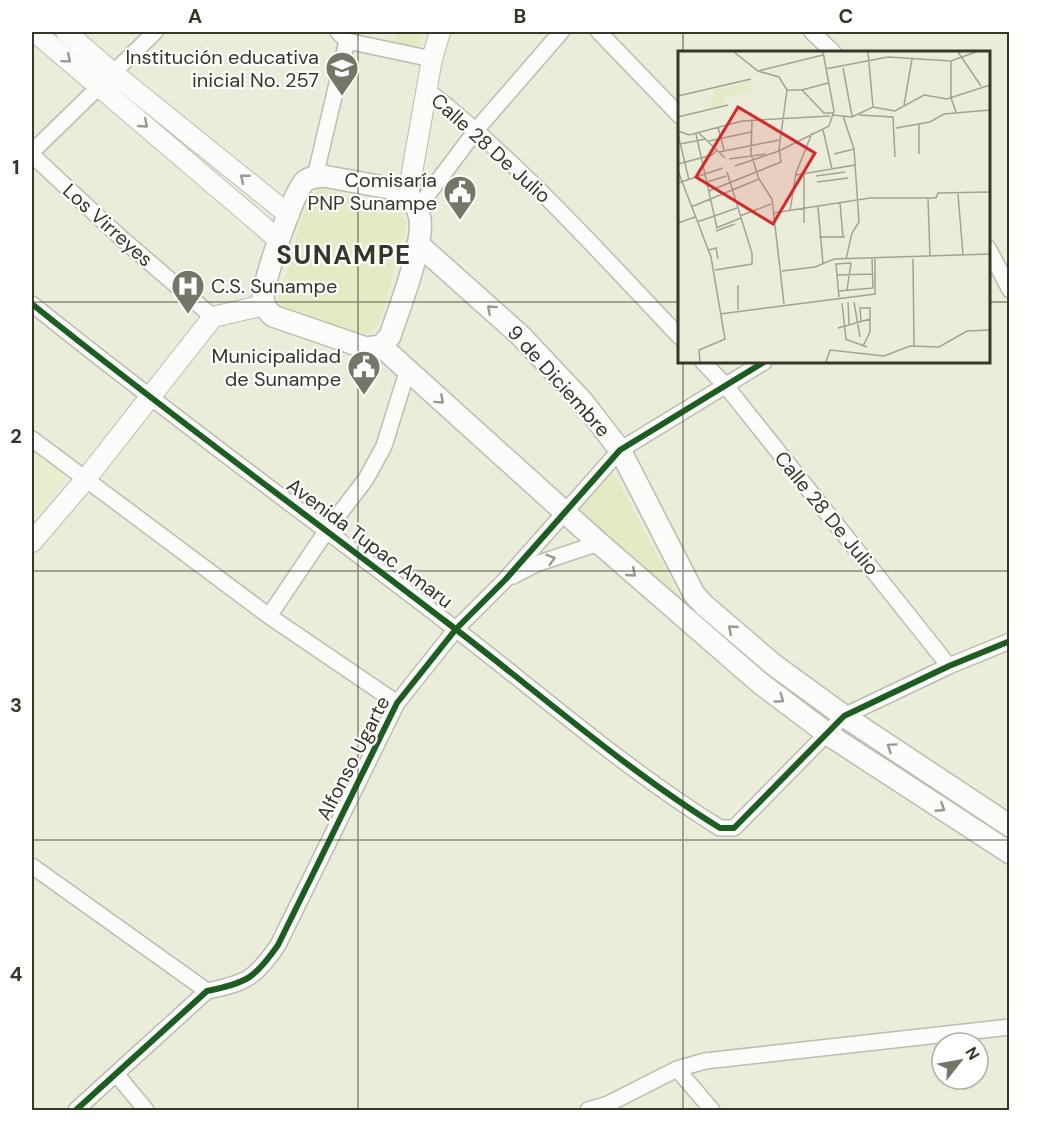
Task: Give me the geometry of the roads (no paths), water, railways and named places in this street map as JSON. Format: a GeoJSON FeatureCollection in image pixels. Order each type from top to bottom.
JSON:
{"type":"FeatureCollection","features":[{"type":"Feature","properties":{"kind":"main road"},"geometry":{"type":"LineString","coordinates":[[315,177],[400,190],[412,202],[421,226],[418,243],[390,336],[381,346],[366,348],[273,316],[264,305],[265,290],[279,240],[298,190],[308,179],[315,177]]}},
{"type":"Feature","properties":{"kind":"main road","name":"9 de Diciembre"},"geometry":{"type":"LineString","coordinates":[[418,243],[521,336],[583,402],[620,450],[699,600],[774,665],[844,716],[1010,826]]}},
{"type":"Feature","properties":{"kind":"main road"},"geometry":{"type":"LineString","coordinates":[[381,346],[598,543],[760,683],[829,735],[1010,853]]}},
{"type":"Feature","properties":{"kind":"street"},"geometry":{"type":"LineString","coordinates":[[35,32],[106,79],[289,215]]}},
{"type":"Feature","properties":{"kind":"street"},"geometry":{"type":"LineString","coordinates":[[66,32],[106,79],[279,240]]}},
{"type":"Feature","properties":{"kind":"street"},"geometry":{"type":"LineString","coordinates":[[32,153],[155,32]]}},
{"type":"Feature","properties":{"kind":"street"},"geometry":{"type":"LineString","coordinates":[[412,202],[432,59],[440,32]]}},
{"type":"Feature","properties":{"kind":"street"},"geometry":{"type":"LineString","coordinates":[[412,202],[561,32]]}},
{"type":"Feature","properties":{"kind":"street"},"geometry":{"type":"LineString","coordinates":[[598,32],[678,114]]}},
{"type":"Feature","properties":{"kind":"street"},"geometry":{"type":"LineString","coordinates":[[812,32],[832,51]]}},
{"type":"Feature","properties":{"kind":"street"},"geometry":{"type":"LineString","coordinates":[[315,177],[343,36],[432,59]]}},
{"type":"Feature","properties":{"kind":"street","name":"Calle 28 De Julio"},"geometry":{"type":"LineString","coordinates":[[427,90],[477,129],[546,195],[678,335]]}},
{"type":"Feature","properties":{"kind":"street","name":"Los Virreyes"},"geometry":{"type":"LineString","coordinates":[[32,153],[120,237],[213,317]]}},
{"type":"Feature","properties":{"kind":"street"},"geometry":{"type":"LineString","coordinates":[[990,252],[1010,290]]}},
{"type":"Feature","properties":{"kind":"street","name":"Avenida Tupac Amaru"},"geometry":{"type":"LineString","coordinates":[[32,304],[150,399],[327,530],[632,767],[720,828],[734,828],[829,735]]}},
{"type":"Feature","properties":{"kind":"street"},"geometry":{"type":"LineString","coordinates":[[32,542],[85,480],[213,317],[264,305]]}},
{"type":"Feature","properties":{"kind":"street","name":"Calle 28 De Julio"},"geometry":{"type":"LineString","coordinates":[[704,363],[726,386],[949,666]]}},
{"type":"Feature","properties":{"kind":"street","name":"Alfonso Ugarte"},"geometry":{"type":"LineString","coordinates":[[207,991],[235,986],[258,973],[278,945],[397,703],[456,629],[505,580],[620,450],[660,423],[762,363]]}},
{"type":"Feature","properties":{"kind":"street"},"geometry":{"type":"LineString","coordinates":[[269,616],[327,530],[366,479],[384,446],[407,372]]}},
{"type":"Feature","properties":{"kind":"street"},"geometry":{"type":"LineString","coordinates":[[32,439],[269,616],[397,703]]}},
{"type":"Feature","properties":{"kind":"street"},"geometry":{"type":"LineString","coordinates":[[505,580],[536,564],[598,543]]}},
{"type":"Feature","properties":{"kind":"street"},"geometry":{"type":"LineString","coordinates":[[829,735],[844,716],[949,666],[1010,641]]}},
{"type":"Feature","properties":{"kind":"street"},"geometry":{"type":"LineString","coordinates":[[32,866],[207,991],[76,1110]]}},
{"type":"Feature","properties":{"kind":"street"},"geometry":{"type":"LineString","coordinates":[[588,1110],[608,1104],[677,1069],[705,1061],[1010,1027]]}},
{"type":"Feature","properties":{"kind":"street"},"geometry":{"type":"LineString","coordinates":[[677,1069],[712,1110]]}},
{"type":"Feature","properties":{"kind":"street"},"geometry":{"type":"LineString","coordinates":[[117,1075],[146,1110]]}},
{"type":"Feature","properties":{"kind":"place","name":"Institución educativa inicial No. 257"},"geometry":{"type":"Point","coordinates":[342,97]}},
{"type":"Feature","properties":{"kind":"place","name":"Comisaría PNP Sunampe"},"geometry":{"type":"Point","coordinates":[460,221]}},
{"type":"Feature","properties":{"kind":"place","name":"C.S. Sunampe"},"geometry":{"type":"Point","coordinates":[188,315]}},
{"type":"Feature","properties":{"kind":"place","name":"Municipalidad de Sunampe"},"geometry":{"type":"Point","coordinates":[364,396]}},
{"type":"Feature","properties":{"kind":"district","name":"SUNAMPE"},"geometry":{"type":"Point","coordinates":[344,255]}}]}
